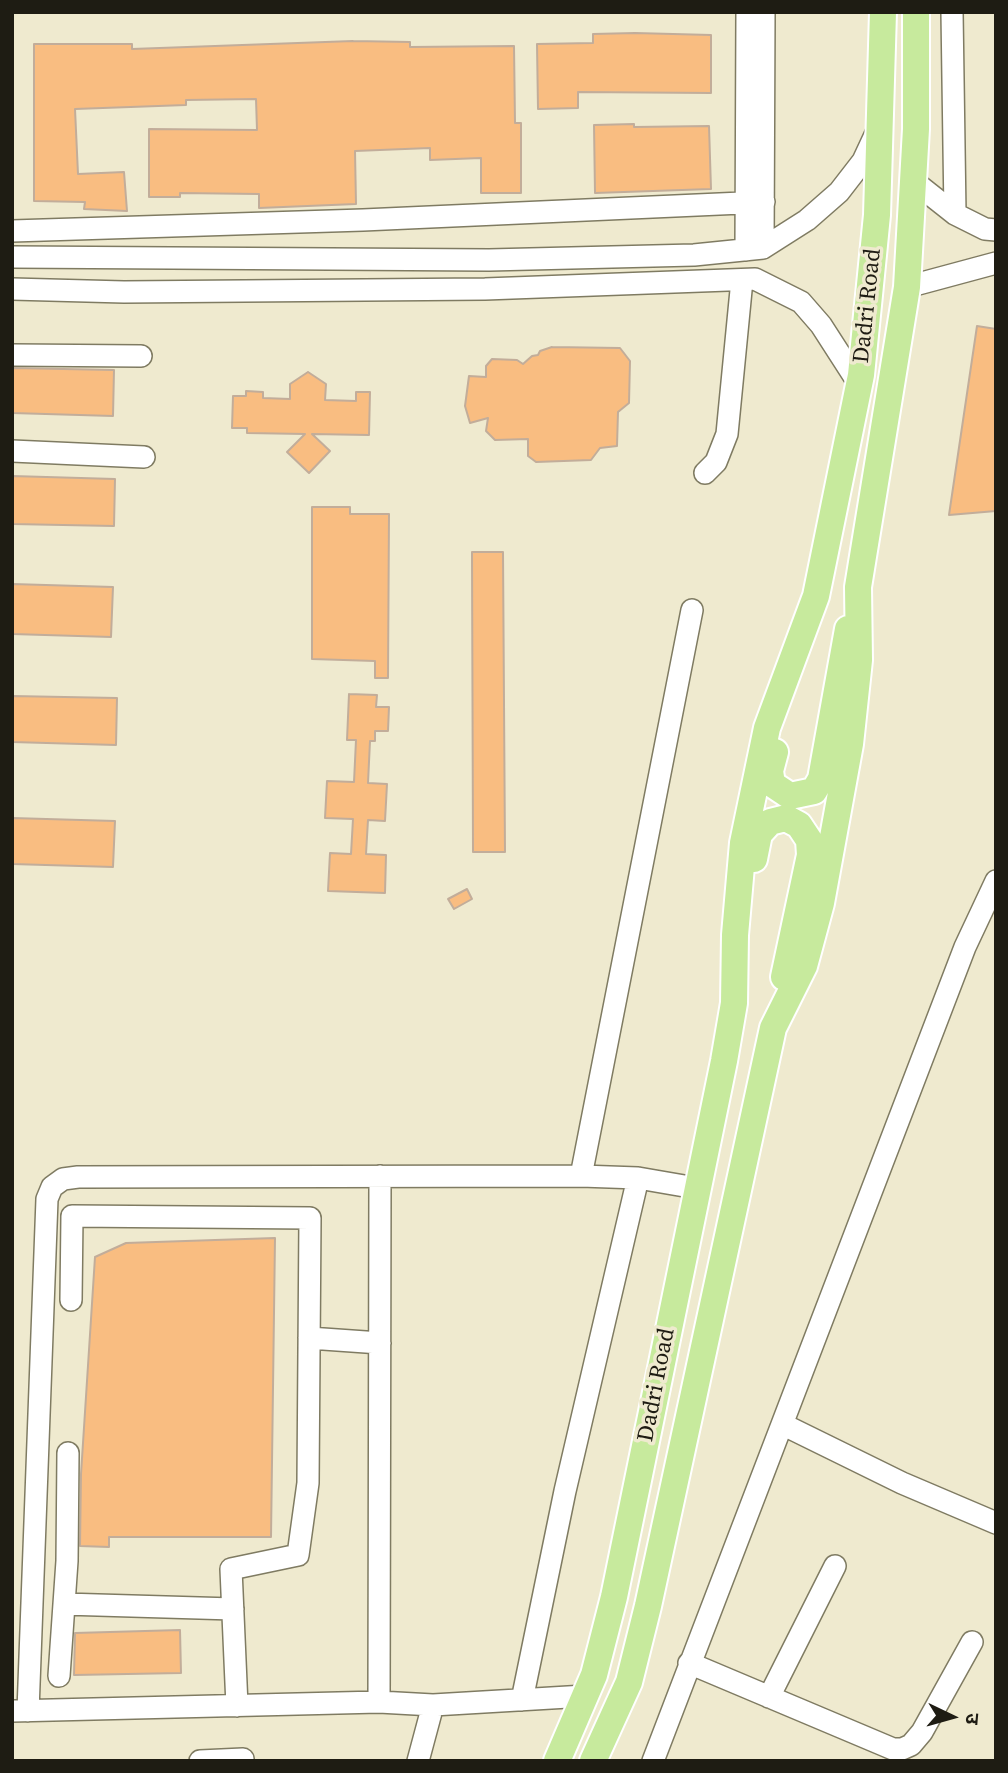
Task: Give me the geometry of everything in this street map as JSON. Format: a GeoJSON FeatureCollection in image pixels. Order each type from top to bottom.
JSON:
{"type":"FeatureCollection","features":[{"type":"Feature","properties":{"kind":"main road","name":"Dadri Road"},"geometry":{"type":"LineString","coordinates":[[883,12],[883,116],[877,215],[859,384],[799,676],[770,771],[772,784],[790,796],[814,791],[821,779],[840,665],[858,587],[907,288],[916,12]]}},
{"type":"Feature","properties":{"kind":"main road","name":"Dadri Road"},"geometry":{"type":"LineString","coordinates":[[773,1028],[804,966],[821,903],[850,744],[859,660],[858,587]]}},
{"type":"Feature","properties":{"kind":"main road","name":"Dadri Road"},"geometry":{"type":"LineString","coordinates":[[734,1003],[735,934],[743,844],[766,728],[816,596]]}},
{"type":"Feature","properties":{"kind":"main road","name":"Dadri Road"},"geometry":{"type":"LineString","coordinates":[[557,1761],[585,1696],[614,1597],[734,1003],[748,927],[751,874],[759,834],[770,822],[786,818],[799,825],[809,840],[810,855],[648,1606],[629,1682],[593,1761]]}},
{"type":"Feature","properties":{"kind":"street"},"geometry":{"type":"LineString","coordinates":[[747,12],[756,203]]}},
{"type":"Feature","properties":{"kind":"street"},"geometry":{"type":"LineString","coordinates":[[755,249],[764,12]]}},
{"type":"Feature","properties":{"kind":"street"},"geometry":{"type":"LineString","coordinates":[[952,12],[955,214]]}},
{"type":"Feature","properties":{"kind":"street"},"geometry":{"type":"LineString","coordinates":[[12,257],[489,260],[655,256],[755,249],[807,220],[839,191],[863,161],[883,116]]}},
{"type":"Feature","properties":{"kind":"street"},"geometry":{"type":"LineString","coordinates":[[912,180],[955,214],[985,229],[996,230]]}},
{"type":"Feature","properties":{"kind":"street"},"geometry":{"type":"LineString","coordinates":[[12,231],[363,220],[756,203]]}},
{"type":"Feature","properties":{"kind":"street"},"geometry":{"type":"LineString","coordinates":[[655,256],[655,282]]}},
{"type":"Feature","properties":{"kind":"street"},"geometry":{"type":"LineString","coordinates":[[907,288],[996,263]]}},
{"type":"Feature","properties":{"kind":"street"},"geometry":{"type":"LineString","coordinates":[[12,289],[124,292],[485,289],[755,279],[801,302],[821,326],[859,384]]}},
{"type":"Feature","properties":{"kind":"street"},"geometry":{"type":"LineString","coordinates":[[705,474],[716,462],[727,434],[742,280]]}},
{"type":"Feature","properties":{"kind":"street"},"geometry":{"type":"LineString","coordinates":[[12,355],[141,356]]}},
{"type":"Feature","properties":{"kind":"street"},"geometry":{"type":"LineString","coordinates":[[12,451],[144,457]]}},
{"type":"Feature","properties":{"kind":"street"},"geometry":{"type":"LineString","coordinates":[[581,1176],[692,610]]}},
{"type":"Feature","properties":{"kind":"street"},"geometry":{"type":"LineString","coordinates":[[657,1759],[689,1663],[784,1424],[965,947],[995,885]]}},
{"type":"Feature","properties":{"kind":"street"},"geometry":{"type":"LineString","coordinates":[[379,1702],[380,1175]]}},
{"type":"Feature","properties":{"kind":"street"},"geometry":{"type":"LineString","coordinates":[[585,1696],[433,1705],[379,1702],[20,1711],[47,1199],[52,1187],[63,1179],[78,1177],[581,1176],[638,1178],[696,1188]]}},
{"type":"Feature","properties":{"kind":"street"},"geometry":{"type":"LineString","coordinates":[[522,1700],[565,1491],[638,1178]]}},
{"type":"Feature","properties":{"kind":"street"},"geometry":{"type":"LineString","coordinates":[[71,1300],[72,1216],[310,1218],[307,1483],[299,1555],[231,1569],[237,1706]]}},
{"type":"Feature","properties":{"kind":"street"},"geometry":{"type":"LineString","coordinates":[[309,1338],[380,1343]]}},
{"type":"Feature","properties":{"kind":"street"},"geometry":{"type":"LineString","coordinates":[[784,1424],[902,1483],[996,1523]]}},
{"type":"Feature","properties":{"kind":"street"},"geometry":{"type":"LineString","coordinates":[[59,1676],[68,1453]]}},
{"type":"Feature","properties":{"kind":"street"},"geometry":{"type":"LineString","coordinates":[[769,1697],[835,1566]]}},
{"type":"Feature","properties":{"kind":"street"},"geometry":{"type":"LineString","coordinates":[[64,1604],[233,1609]]}},
{"type":"Feature","properties":{"kind":"street"},"geometry":{"type":"LineString","coordinates":[[689,1663],[894,1749],[902,1749],[911,1745],[922,1732],[972,1642]]}},
{"type":"Feature","properties":{"kind":"street"},"geometry":{"type":"LineString","coordinates":[[418,1761],[433,1705]]}},
{"type":"Feature","properties":{"kind":"street"},"geometry":{"type":"LineString","coordinates":[[200,1761],[243,1759]]}},
{"type":"Feature","properties":{"kind":"building"},"geometry":{"type":"Polygon","coordinates":[[[593,34],[711,35],[711,93],[578,92],[578,108],[538,109],[537,44],[593,43],[593,34]]]}},
{"type":"Feature","properties":{"kind":"building"},"geometry":{"type":"Polygon","coordinates":[[[353,41],[410,42],[410,47],[514,46],[515,123],[521,123],[521,193],[481,193],[481,158],[430,160],[430,148],[355,151],[356,204],[259,208],[259,194],[180,193],[180,197],[149,197],[149,129],[257,130],[256,99],[186,100],[186,105],[75,109],[78,174],[124,172],[127,211],[84,209],[85,202],[34,201],[34,44],[132,44],[132,49],[353,41]]]}},
{"type":"Feature","properties":{"kind":"building"},"geometry":{"type":"Polygon","coordinates":[[[634,124],[634,127],[709,126],[711,189],[595,193],[594,125],[634,124]]]}},
{"type":"Feature","properties":{"kind":"building"},"geometry":{"type":"Polygon","coordinates":[[[977,326],[996,329],[996,511],[949,515],[977,326]]]}},
{"type":"Feature","properties":{"kind":"building"},"geometry":{"type":"Polygon","coordinates":[[[552,347],[620,348],[630,361],[629,403],[618,412],[617,446],[600,448],[591,460],[536,462],[528,456],[528,439],[495,440],[486,431],[488,418],[470,423],[465,406],[469,376],[486,377],[486,366],[492,359],[517,360],[523,364],[540,351],[552,347]]]}},
{"type":"Feature","properties":{"kind":"building"},"geometry":{"type":"Polygon","coordinates":[[[12,368],[114,370],[113,416],[12,413],[12,368]]]}},
{"type":"Feature","properties":{"kind":"building"},"geometry":{"type":"Polygon","coordinates":[[[308,372],[326,384],[325,400],[356,401],[356,392],[370,392],[369,435],[312,434],[330,451],[309,473],[287,452],[305,434],[247,433],[247,428],[232,428],[233,396],[246,396],[246,391],[263,392],[263,398],[290,399],[290,384],[308,372]]]}},
{"type":"Feature","properties":{"kind":"building"},"geometry":{"type":"Polygon","coordinates":[[[12,476],[115,479],[114,526],[12,524],[12,476]]]}},
{"type":"Feature","properties":{"kind":"building"},"geometry":{"type":"Polygon","coordinates":[[[312,507],[350,507],[350,514],[389,514],[388,678],[375,678],[375,661],[312,659],[312,507]]]}},
{"type":"Feature","properties":{"kind":"building"},"geometry":{"type":"Polygon","coordinates":[[[472,552],[503,552],[505,852],[473,852],[472,552]]]}},
{"type":"Feature","properties":{"kind":"building"},"geometry":{"type":"Polygon","coordinates":[[[12,584],[113,587],[111,637],[12,634],[12,584]]]}},
{"type":"Feature","properties":{"kind":"building"},"geometry":{"type":"Polygon","coordinates":[[[349,694],[377,695],[376,707],[389,707],[388,731],[375,731],[375,741],[370,741],[368,783],[387,784],[385,821],[368,820],[366,854],[386,855],[385,893],[328,891],[330,853],[351,854],[353,819],[325,818],[327,781],[354,782],[356,740],[347,740],[349,694]]]}},
{"type":"Feature","properties":{"kind":"building"},"geometry":{"type":"Polygon","coordinates":[[[12,696],[117,698],[116,745],[12,742],[12,696]]]}},
{"type":"Feature","properties":{"kind":"building"},"geometry":{"type":"Polygon","coordinates":[[[12,818],[115,821],[113,867],[12,864],[12,818]]]}},
{"type":"Feature","properties":{"kind":"building"},"geometry":{"type":"Polygon","coordinates":[[[467,889],[472,899],[454,909],[448,899],[467,889]]]}},
{"type":"Feature","properties":{"kind":"building"},"geometry":{"type":"Polygon","coordinates":[[[275,1238],[271,1537],[109,1537],[109,1547],[80,1546],[81,1474],[95,1257],[126,1243],[275,1238]]]}},
{"type":"Feature","properties":{"kind":"building"},"geometry":{"type":"Polygon","coordinates":[[[180,1630],[181,1673],[74,1675],[75,1633],[180,1630]]]}}]}
